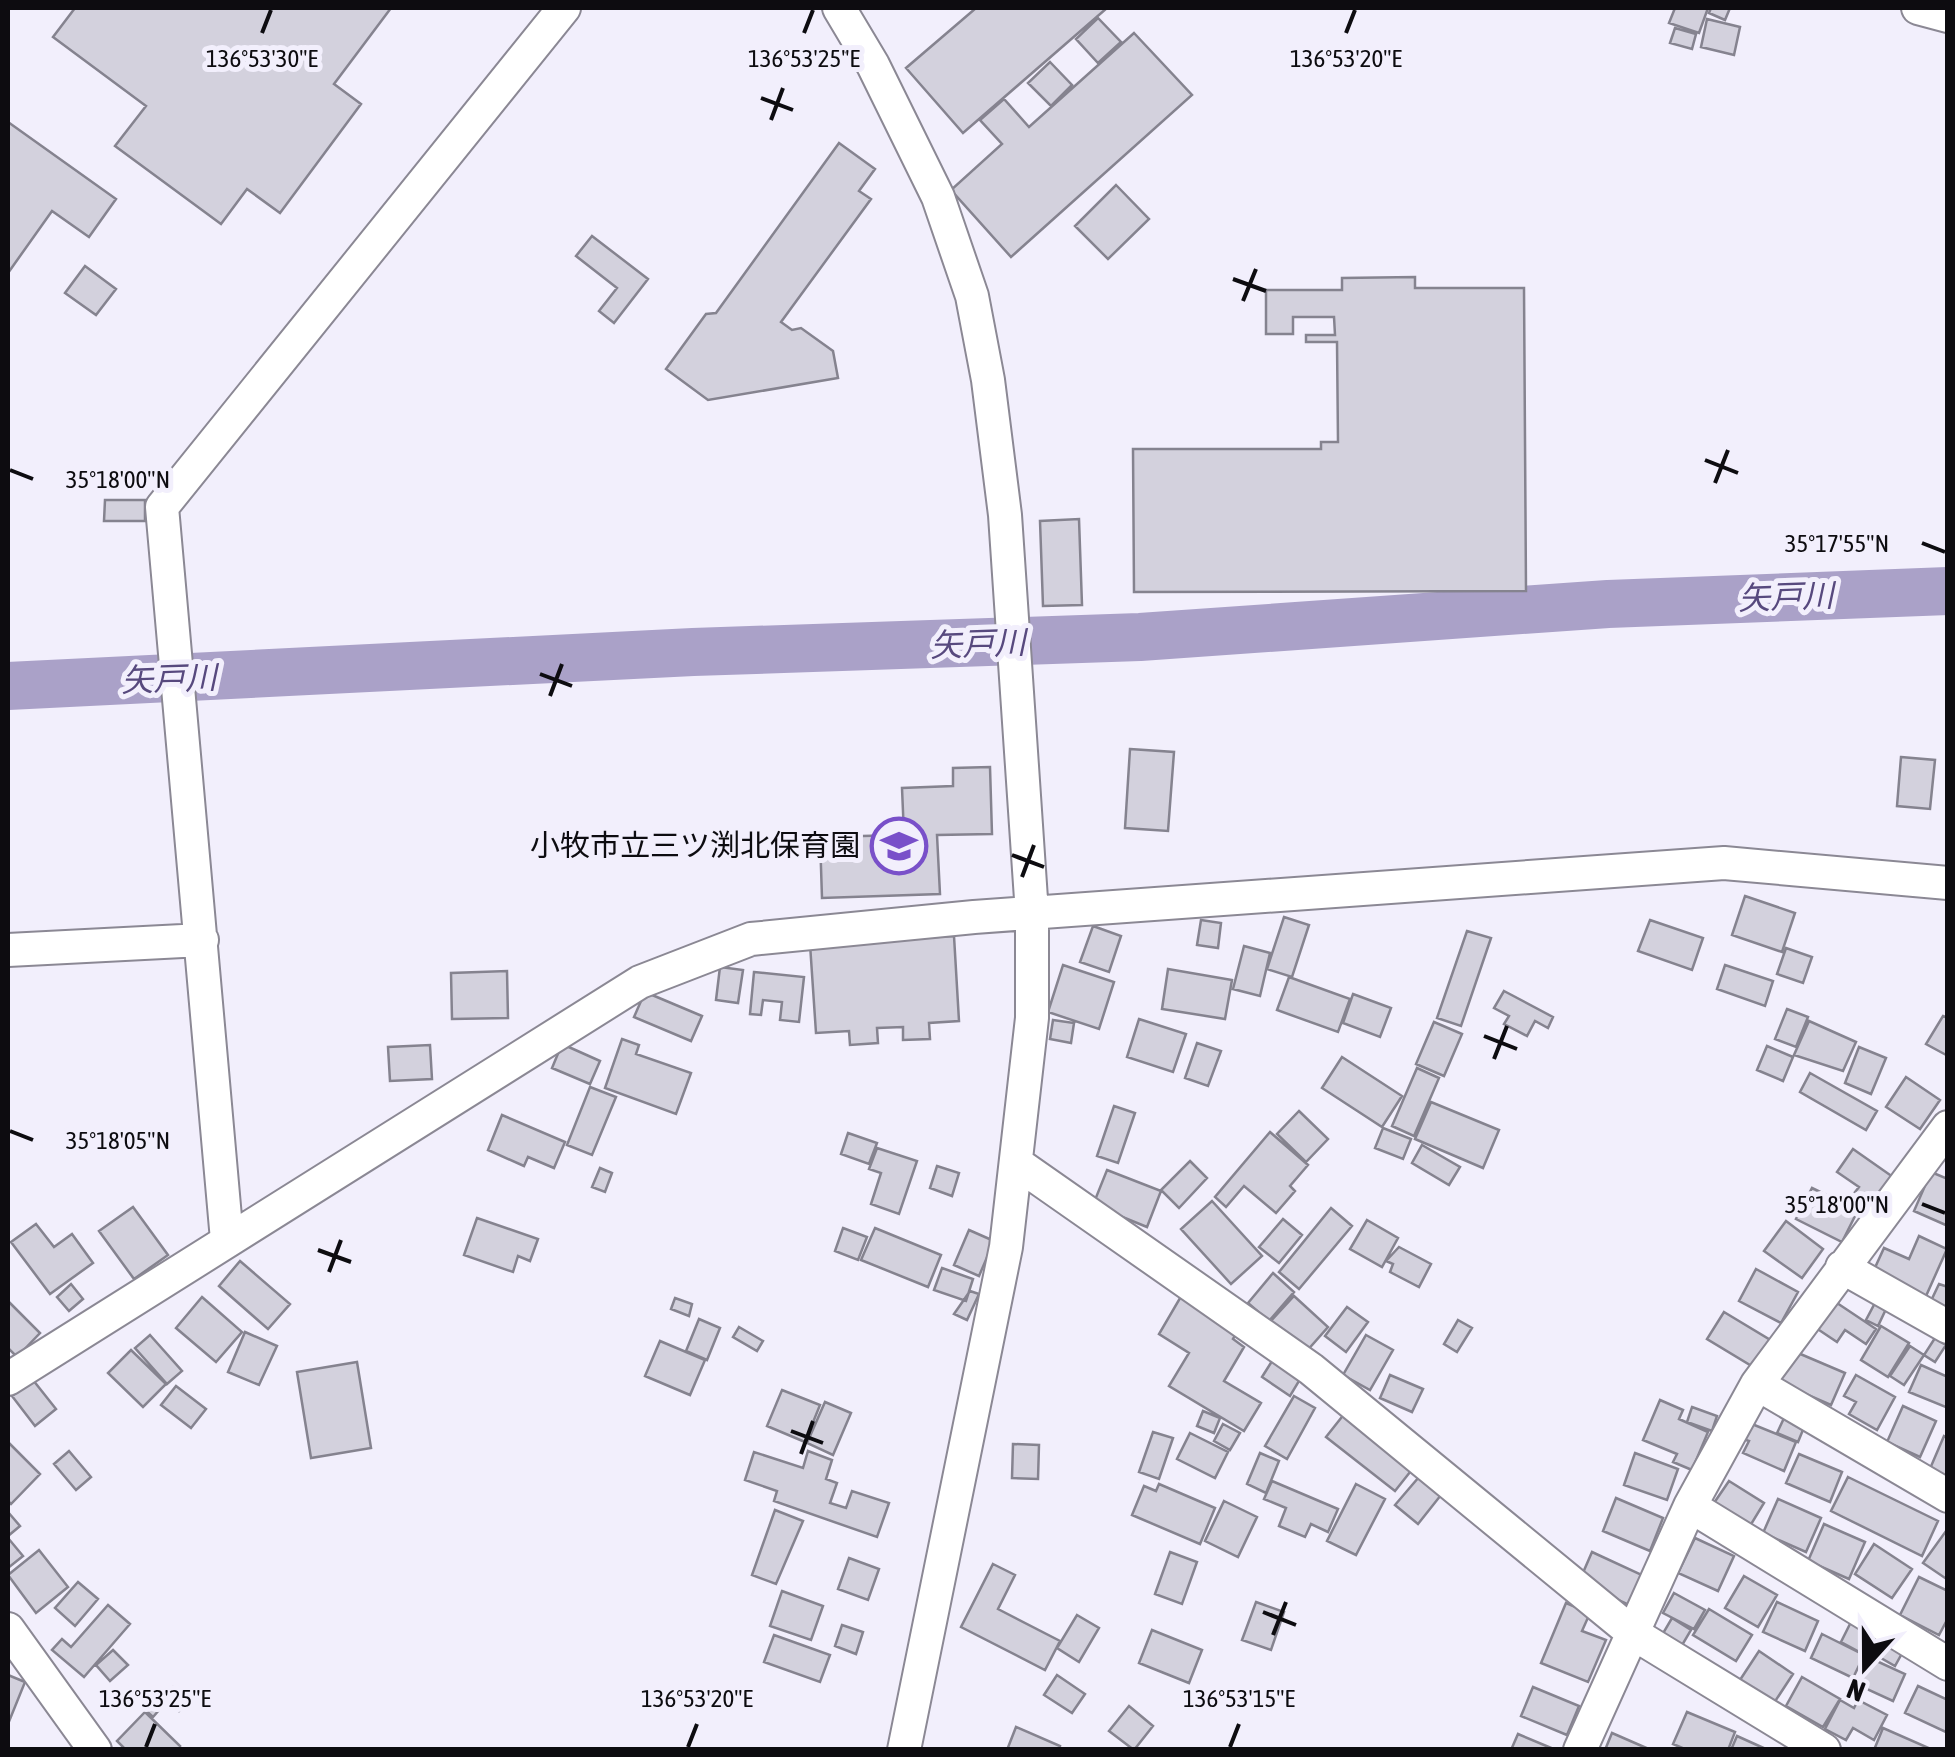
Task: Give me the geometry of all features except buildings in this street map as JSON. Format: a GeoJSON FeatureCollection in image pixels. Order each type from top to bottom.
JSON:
{"type":"FeatureCollection","features":[{"type":"Feature","properties":{"kind":"street"},"geometry":{"type":"LineString","coordinates":[[227,1240],[162,507],[564,8]]}},
{"type":"Feature","properties":{"kind":"street"},"geometry":{"type":"LineString","coordinates":[[839,8],[873,65],[938,198],[972,296],[996,438],[1032,914],[1032,1018],[1006,1247],[904,1750]]}},
{"type":"Feature","properties":{"kind":"street"},"geometry":{"type":"LineString","coordinates":[[1918,8],[1948,16]]}},
{"type":"Feature","properties":{"kind":"street"},"geometry":{"type":"LineString","coordinates":[[8,1380],[640,982],[751,940],[1032,914],[1724,862],[1948,883]]}},
{"type":"Feature","properties":{"kind":"street"},"geometry":{"type":"LineString","coordinates":[[8,950],[202,940]]}},
{"type":"Feature","properties":{"kind":"street"},"geometry":{"type":"LineString","coordinates":[[1580,1750],[1690,1506],[1756,1384],[1948,1127]]}},
{"type":"Feature","properties":{"kind":"street"},"geometry":{"type":"LineString","coordinates":[[1018,1164],[1311,1370],[1634,1634],[1824,1750]]}},
{"type":"Feature","properties":{"kind":"street"},"geometry":{"type":"LineString","coordinates":[[1842,1267],[1948,1327]]}},
{"type":"Feature","properties":{"kind":"street"},"geometry":{"type":"LineString","coordinates":[[1756,1384],[1948,1496]]}},
{"type":"Feature","properties":{"kind":"street"},"geometry":{"type":"LineString","coordinates":[[1690,1506],[1948,1664]]}},
{"type":"Feature","properties":{"kind":"street"},"geometry":{"type":"LineString","coordinates":[[8,1629],[96,1750]]}},
{"type":"Feature","properties":{"kind":"waterway","name":"矢戸川"},"geometry":{"type":"LineString","coordinates":[[8,686],[693,652],[1140,637],[1608,604],[1948,591]]}},
{"type":"Feature","properties":{"kind":"place","name":"小牧市立三ツ渕北保育園"},"geometry":{"type":"Point","coordinates":[899,846]}}]}
